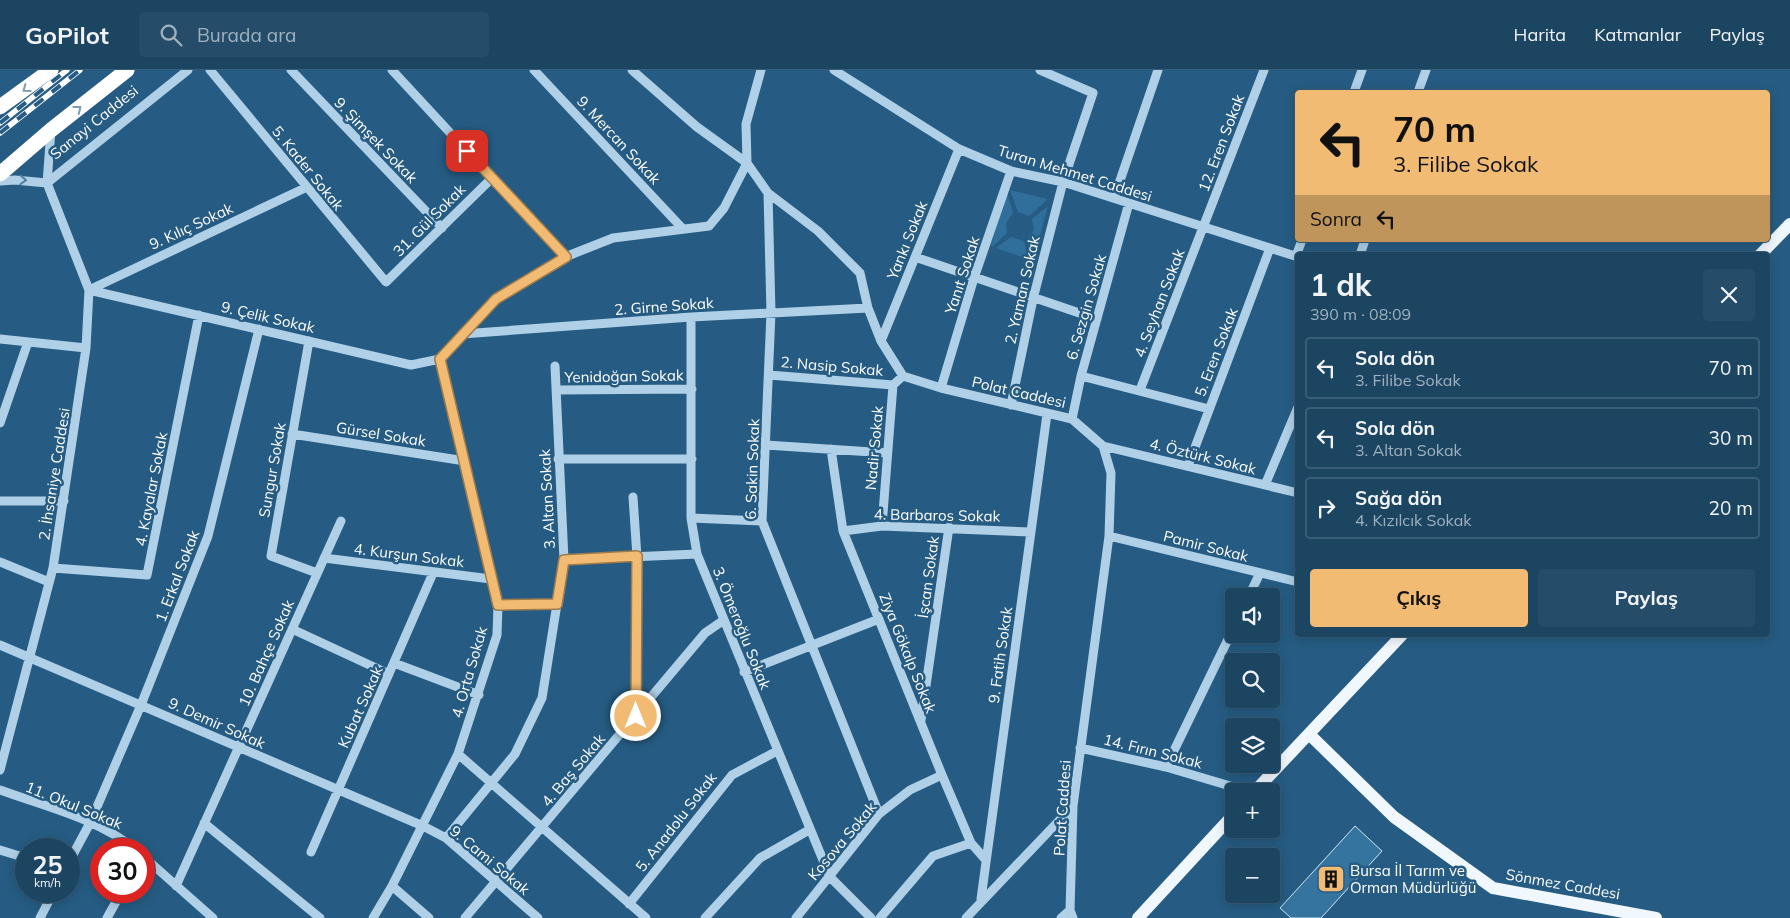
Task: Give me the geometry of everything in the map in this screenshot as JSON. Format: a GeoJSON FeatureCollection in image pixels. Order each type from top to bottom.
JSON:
{"type":"FeatureCollection","features":[{"type":"Feature","properties":{"kind":"highway","name":"Sanayi Caddesi"},"geometry":{"type":"LineString","coordinates":[[0,174],[51,130],[127,70]]}},
{"type":"Feature","properties":{"kind":"highway"},"geometry":{"type":"LineString","coordinates":[[1,105],[49,71]]}},
{"type":"Feature","properties":{"kind":"main road"},"geometry":{"type":"LineString","coordinates":[[1763,252],[1790,224]]}},
{"type":"Feature","properties":{"kind":"main road"},"geometry":{"type":"LineString","coordinates":[[1263,783],[1400,637]]}},
{"type":"Feature","properties":{"kind":"main road","name":"Sönmez Caddesi"},"geometry":{"type":"LineString","coordinates":[[1309,734],[1394,817],[1493,888],[1656,918]]}},
{"type":"Feature","properties":{"kind":"main road"},"geometry":{"type":"LineString","coordinates":[[1138,918],[1225,824]]}},
{"type":"Feature","properties":{"kind":"street","name":"Sanayi Caddesi"},"geometry":{"type":"LineString","coordinates":[[47,183],[188,70]]}},
{"type":"Feature","properties":{"kind":"street","name":"5. Kader Sokak"},"geometry":{"type":"LineString","coordinates":[[210,70],[305,188],[386,282]]}},
{"type":"Feature","properties":{"kind":"street","name":"9. Şimşek Sokak"},"geometry":{"type":"LineString","coordinates":[[291,70],[442,228]]}},
{"type":"Feature","properties":{"kind":"street"},"geometry":{"type":"LineString","coordinates":[[392,70],[566,257]]}},
{"type":"Feature","properties":{"kind":"street","name":"9. Mercan Sokak"},"geometry":{"type":"LineString","coordinates":[[534,70],[683,228]]}},
{"type":"Feature","properties":{"kind":"street"},"geometry":{"type":"LineString","coordinates":[[632,70],[697,127],[747,163],[768,193],[818,231],[860,273],[868,308],[881,341],[903,376]]}},
{"type":"Feature","properties":{"kind":"street"},"geometry":{"type":"LineString","coordinates":[[440,359],[496,299],[566,257],[613,238],[709,226],[724,208],[747,163],[746,124],[761,70]]}},
{"type":"Feature","properties":{"kind":"street","name":"Turan Mehmet Caddesi"},"geometry":{"type":"LineString","coordinates":[[834,70],[959,149],[1011,171],[1063,182],[1295,256]]}},
{"type":"Feature","properties":{"kind":"street","name":"2. Yaman Sokak"},"geometry":{"type":"LineString","coordinates":[[1011,405],[1033,299],[1063,182],[1093,93],[1040,70]]}},
{"type":"Feature","properties":{"kind":"street"},"geometry":{"type":"LineString","coordinates":[[1114,198],[1158,70]]}},
{"type":"Feature","properties":{"kind":"street","name":"12. Eren Sokak"},"geometry":{"type":"LineString","coordinates":[[1204,227],[1264,70]]}},
{"type":"Feature","properties":{"kind":"street"},"geometry":{"type":"LineString","coordinates":[[1355,90],[1362,70]]}},
{"type":"Feature","properties":{"kind":"street"},"geometry":{"type":"LineString","coordinates":[[1419,90],[1426,70]]}},
{"type":"Feature","properties":{"kind":"street","name":"Sanayi Caddesi"},"geometry":{"type":"LineString","coordinates":[[47,183],[51,130]]}},
{"type":"Feature","properties":{"kind":"street","name":"Yankı Sokak"},"geometry":{"type":"LineString","coordinates":[[881,341],[959,149]]}},
{"type":"Feature","properties":{"kind":"street","name":"Yanıt Sokak"},"geometry":{"type":"LineString","coordinates":[[941,388],[974,278],[1011,171]]}},
{"type":"Feature","properties":{"kind":"street","name":"31. Gül Sokak"},"geometry":{"type":"LineString","coordinates":[[386,282],[492,178]]}},
{"type":"Feature","properties":{"kind":"street"},"geometry":{"type":"LineString","coordinates":[[0,182],[16,180],[47,183]]}},
{"type":"Feature","properties":{"kind":"street","name":"2. İhsaniye Caddesi"},"geometry":{"type":"LineString","coordinates":[[0,770],[4,735],[30,658],[53,568],[86,348],[90,290],[47,183]]}},
{"type":"Feature","properties":{"kind":"street","name":"9. Kılıç Sokak"},"geometry":{"type":"LineString","coordinates":[[90,290],[305,188]]}},
{"type":"Feature","properties":{"kind":"street","name":"6. Sakin Sokak"},"geometry":{"type":"LineString","coordinates":[[768,193],[771,313],[762,521],[879,814]]}},
{"type":"Feature","properties":{"kind":"street","name":"6. Sezgin Sokak"},"geometry":{"type":"LineString","coordinates":[[1072,419],[1081,376],[1129,203]]}},
{"type":"Feature","properties":{"kind":"street","name":"4. Seyhan Sokak"},"geometry":{"type":"LineString","coordinates":[[1140,390],[1204,227]]}},
{"type":"Feature","properties":{"kind":"street","name":"5. Eren Sokak"},"geometry":{"type":"LineString","coordinates":[[1188,466],[1270,248]]}},
{"type":"Feature","properties":{"kind":"street"},"geometry":{"type":"LineString","coordinates":[[915,257],[1033,299],[1097,319]]}},
{"type":"Feature","properties":{"kind":"street","name":"9. Çelik Sokak"},"geometry":{"type":"LineString","coordinates":[[90,290],[411,365],[440,359]]}},
{"type":"Feature","properties":{"kind":"street","name":"2. Girne Sokak"},"geometry":{"type":"LineString","coordinates":[[462,334],[691,317],[868,308]]}},
{"type":"Feature","properties":{"kind":"street","name":"4. Kayalar Sokak"},"geometry":{"type":"LineString","coordinates":[[53,568],[148,575],[199,315]]}},
{"type":"Feature","properties":{"kind":"street","name":"3. Ömeroğlu Sokak"},"geometry":{"type":"LineString","coordinates":[[691,317],[691,518],[698,554],[744,672],[830,877],[871,918]]}},
{"type":"Feature","properties":{"kind":"street","name":"1. Erkal Sokak"},"geometry":{"type":"LineString","coordinates":[[80,842],[90,823],[141,705],[208,536],[260,329]]}},
{"type":"Feature","properties":{"kind":"street"},"geometry":{"type":"LineString","coordinates":[[0,339],[86,348]]}},
{"type":"Feature","properties":{"kind":"street","name":"Sungur Sokak"},"geometry":{"type":"LineString","coordinates":[[309,341],[271,556],[318,573]]}},
{"type":"Feature","properties":{"kind":"street"},"geometry":{"type":"LineString","coordinates":[[0,423],[28,342]]}},
{"type":"Feature","properties":{"kind":"street","name":"4. Orta Sokak"},"geometry":{"type":"LineString","coordinates":[[373,918],[392,886],[458,754],[479,695],[497,635],[498,605],[440,359]]}},
{"type":"Feature","properties":{"kind":"street","name":"3. Altan Sokak"},"geometry":{"type":"LineString","coordinates":[[446,838],[515,754],[542,698],[564,560],[555,366]]}},
{"type":"Feature","properties":{"kind":"street","name":"2. Nasip Sokak"},"geometry":{"type":"LineString","coordinates":[[769,375],[893,386]]}},
{"type":"Feature","properties":{"kind":"street","name":"Polat Caddesi"},"geometry":{"type":"LineString","coordinates":[[903,376],[941,388],[1072,419],[1103,446],[1111,473],[1109,536],[1073,806],[1071,914]]}},
{"type":"Feature","properties":{"kind":"street","name":"Nadir Sokak"},"geometry":{"type":"LineString","coordinates":[[882,526],[893,386],[903,376]]}},
{"type":"Feature","properties":{"kind":"street"},"geometry":{"type":"LineString","coordinates":[[1081,376],[1210,409]]}},
{"type":"Feature","properties":{"kind":"street","name":"Yenidoğan Sokak"},"geometry":{"type":"LineString","coordinates":[[556,390],[692,389]]}},
{"type":"Feature","properties":{"kind":"street","name":"9. Fatih Sokak"},"geometry":{"type":"LineString","coordinates":[[981,900],[1047,414]]}},
{"type":"Feature","properties":{"kind":"street"},"geometry":{"type":"LineString","coordinates":[[1265,485],[1295,414]]}},
{"type":"Feature","properties":{"kind":"street","name":"Gürsel Sokak"},"geometry":{"type":"LineString","coordinates":[[292,434],[465,461]]}},
{"type":"Feature","properties":{"kind":"street"},"geometry":{"type":"LineString","coordinates":[[766,445],[887,453]]}},
{"type":"Feature","properties":{"kind":"street","name":"4. Öztürk Sokak"},"geometry":{"type":"LineString","coordinates":[[1103,446],[1295,491]]}},
{"type":"Feature","properties":{"kind":"street","name":"Ziya Gökalp Sokak"},"geometry":{"type":"LineString","coordinates":[[832,449],[843,531],[971,843],[985,860]]}},
{"type":"Feature","properties":{"kind":"street"},"geometry":{"type":"LineString","coordinates":[[558,459],[692,459]]}},
{"type":"Feature","properties":{"kind":"street"},"geometry":{"type":"LineString","coordinates":[[633,497],[637,556],[636,716]]}},
{"type":"Feature","properties":{"kind":"street"},"geometry":{"type":"LineString","coordinates":[[0,501],[64,501]]}},
{"type":"Feature","properties":{"kind":"street"},"geometry":{"type":"LineString","coordinates":[[691,518],[762,521]]}},
{"type":"Feature","properties":{"kind":"street","name":"10. Bahçe Sokak"},"geometry":{"type":"LineString","coordinates":[[176,886],[341,521]]}},
{"type":"Feature","properties":{"kind":"street","name":"4. Barbaros Sokak"},"geometry":{"type":"LineString","coordinates":[[843,531],[882,526],[949,527],[1031,532]]}},
{"type":"Feature","properties":{"kind":"street","name":"İşcan Sokak"},"geometry":{"type":"LineString","coordinates":[[921,720],[949,527]]}},
{"type":"Feature","properties":{"kind":"street","name":"Pamir Sokak"},"geometry":{"type":"LineString","coordinates":[[1109,536],[1295,581]]}},
{"type":"Feature","properties":{"kind":"street"},"geometry":{"type":"LineString","coordinates":[[564,560],[698,554]]}},
{"type":"Feature","properties":{"kind":"street","name":"4. Kurşun Sokak"},"geometry":{"type":"LineString","coordinates":[[324,558],[491,579]]}},
{"type":"Feature","properties":{"kind":"street"},"geometry":{"type":"LineString","coordinates":[[0,562],[49,582]]}},
{"type":"Feature","properties":{"kind":"street","name":"Kubat Sokak"},"geometry":{"type":"LineString","coordinates":[[311,852],[433,573]]}},
{"type":"Feature","properties":{"kind":"street"},"geometry":{"type":"LineString","coordinates":[[1253,588],[1260,573]]}},
{"type":"Feature","properties":{"kind":"street"},"geometry":{"type":"LineString","coordinates":[[498,605],[557,604]]}},
{"type":"Feature","properties":{"kind":"street","name":"4. Baş Sokak"},"geometry":{"type":"LineString","coordinates":[[465,918],[544,827],[705,634],[724,620]]}},
{"type":"Feature","properties":{"kind":"street"},"geometry":{"type":"LineString","coordinates":[[744,672],[879,620]]}},
{"type":"Feature","properties":{"kind":"street"},"geometry":{"type":"LineString","coordinates":[[292,629],[389,674]]}},
{"type":"Feature","properties":{"kind":"street"},"geometry":{"type":"LineString","coordinates":[[1166,767],[1226,643]]}},
{"type":"Feature","properties":{"kind":"street","name":"9. Demir Sokak"},"geometry":{"type":"LineString","coordinates":[[0,645],[423,826]]}},
{"type":"Feature","properties":{"kind":"street"},"geometry":{"type":"LineString","coordinates":[[394,663],[479,695]]}},
{"type":"Feature","properties":{"kind":"street","name":"14. Fırın Sokak"},"geometry":{"type":"LineString","coordinates":[[1080,748],[1166,767],[1225,784]]}},
{"type":"Feature","properties":{"kind":"street","name":"5. Anadolu Sokak"},"geometry":{"type":"LineString","coordinates":[[629,904],[732,775],[777,750]]}},
{"type":"Feature","properties":{"kind":"street"},"geometry":{"type":"LineString","coordinates":[[458,754],[544,827],[646,918]]}},
{"type":"Feature","properties":{"kind":"street","name":"Kosova Sokak"},"geometry":{"type":"LineString","coordinates":[[796,918],[879,814],[910,790],[942,775]]}},
{"type":"Feature","properties":{"kind":"street","name":"11. Okul Sokak"},"geometry":{"type":"LineString","coordinates":[[0,790],[90,823],[120,838]]}},
{"type":"Feature","properties":{"kind":"street"},"geometry":{"type":"LineString","coordinates":[[966,918],[981,900],[1073,806]]}},
{"type":"Feature","properties":{"kind":"street"},"geometry":{"type":"LineString","coordinates":[[204,823],[320,918]]}},
{"type":"Feature","properties":{"kind":"street","name":"9. Cami Sokak"},"geometry":{"type":"LineString","coordinates":[[423,826],[446,838],[538,918]]}},
{"type":"Feature","properties":{"kind":"street"},"geometry":{"type":"LineString","coordinates":[[705,918],[760,858],[809,830]]}},
{"type":"Feature","properties":{"kind":"street"},"geometry":{"type":"LineString","coordinates":[[880,918],[933,856],[971,843]]}},
{"type":"Feature","properties":{"kind":"street"},"geometry":{"type":"LineString","coordinates":[[0,850],[15,855]]}},
{"type":"Feature","properties":{"kind":"street"},"geometry":{"type":"LineString","coordinates":[[155,867],[213,918]]}},
{"type":"Feature","properties":{"kind":"street"},"geometry":{"type":"LineString","coordinates":[[392,886],[429,918]]}},
{"type":"Feature","properties":{"kind":"street"},"geometry":{"type":"LineString","coordinates":[[40,918],[48,903]]}},
{"type":"Feature","properties":{"kind":"street"},"geometry":{"type":"LineString","coordinates":[[106,918],[115,903]]}},
{"type":"Feature","properties":{"kind":"street"},"geometry":{"type":"LineString","coordinates":[[1061,918],[1071,914]]}},
{"type":"Feature","properties":{"kind":"shaded area"},"geometry":{"type":"Polygon","coordinates":[[[1010,190],[1047,200],[1029,216],[1018,212],[1010,190]]]}},
{"type":"Feature","properties":{"kind":"shaded area"},"geometry":{"type":"Polygon","coordinates":[[[1007,192],[1013,213],[1006,223],[1007,233],[992,247],[991,245],[1007,192]]]}},
{"type":"Feature","properties":{"kind":"shaded area"},"geometry":{"type":"Polygon","coordinates":[[[1048,206],[1034,257],[1032,257],[1027,239],[1034,230],[1032,219],[1048,206]]]}},
{"type":"Feature","properties":{"kind":"shaded area"},"geometry":{"type":"Polygon","coordinates":[[[1011,237],[1024,241],[1028,259],[996,248],[1011,237]]]}},
{"type":"Feature","properties":{"kind":"building","name":"Bursa İl Tarım ve Orman Müdürlüğü"},"geometry":{"type":"Polygon","coordinates":[[[1355,826],[1382,851],[1321,918],[1291,918],[1280,908],[1355,826]]]}},
{"type":"Feature","properties":{"kind":"railway"},"geometry":{"type":"LineString","coordinates":[[0,123],[67,70]]}},
{"type":"Feature","properties":{"kind":"railway"},"geometry":{"type":"LineString","coordinates":[[0,133],[80,70]]}},
{"type":"Feature","properties":{"kind":"place","name":"Bursa İl Tarım ve Orman Müdürlüğü"},"geometry":{"type":"Point","coordinates":[1331,879]}},
{"type":"Feature","properties":{"kind":"route"},"geometry":{"type":"LineString","coordinates":[[467,151],[566,257],[496,299],[440,359],[498,605],[557,604],[564,560],[637,556],[636,716]]}}]}
